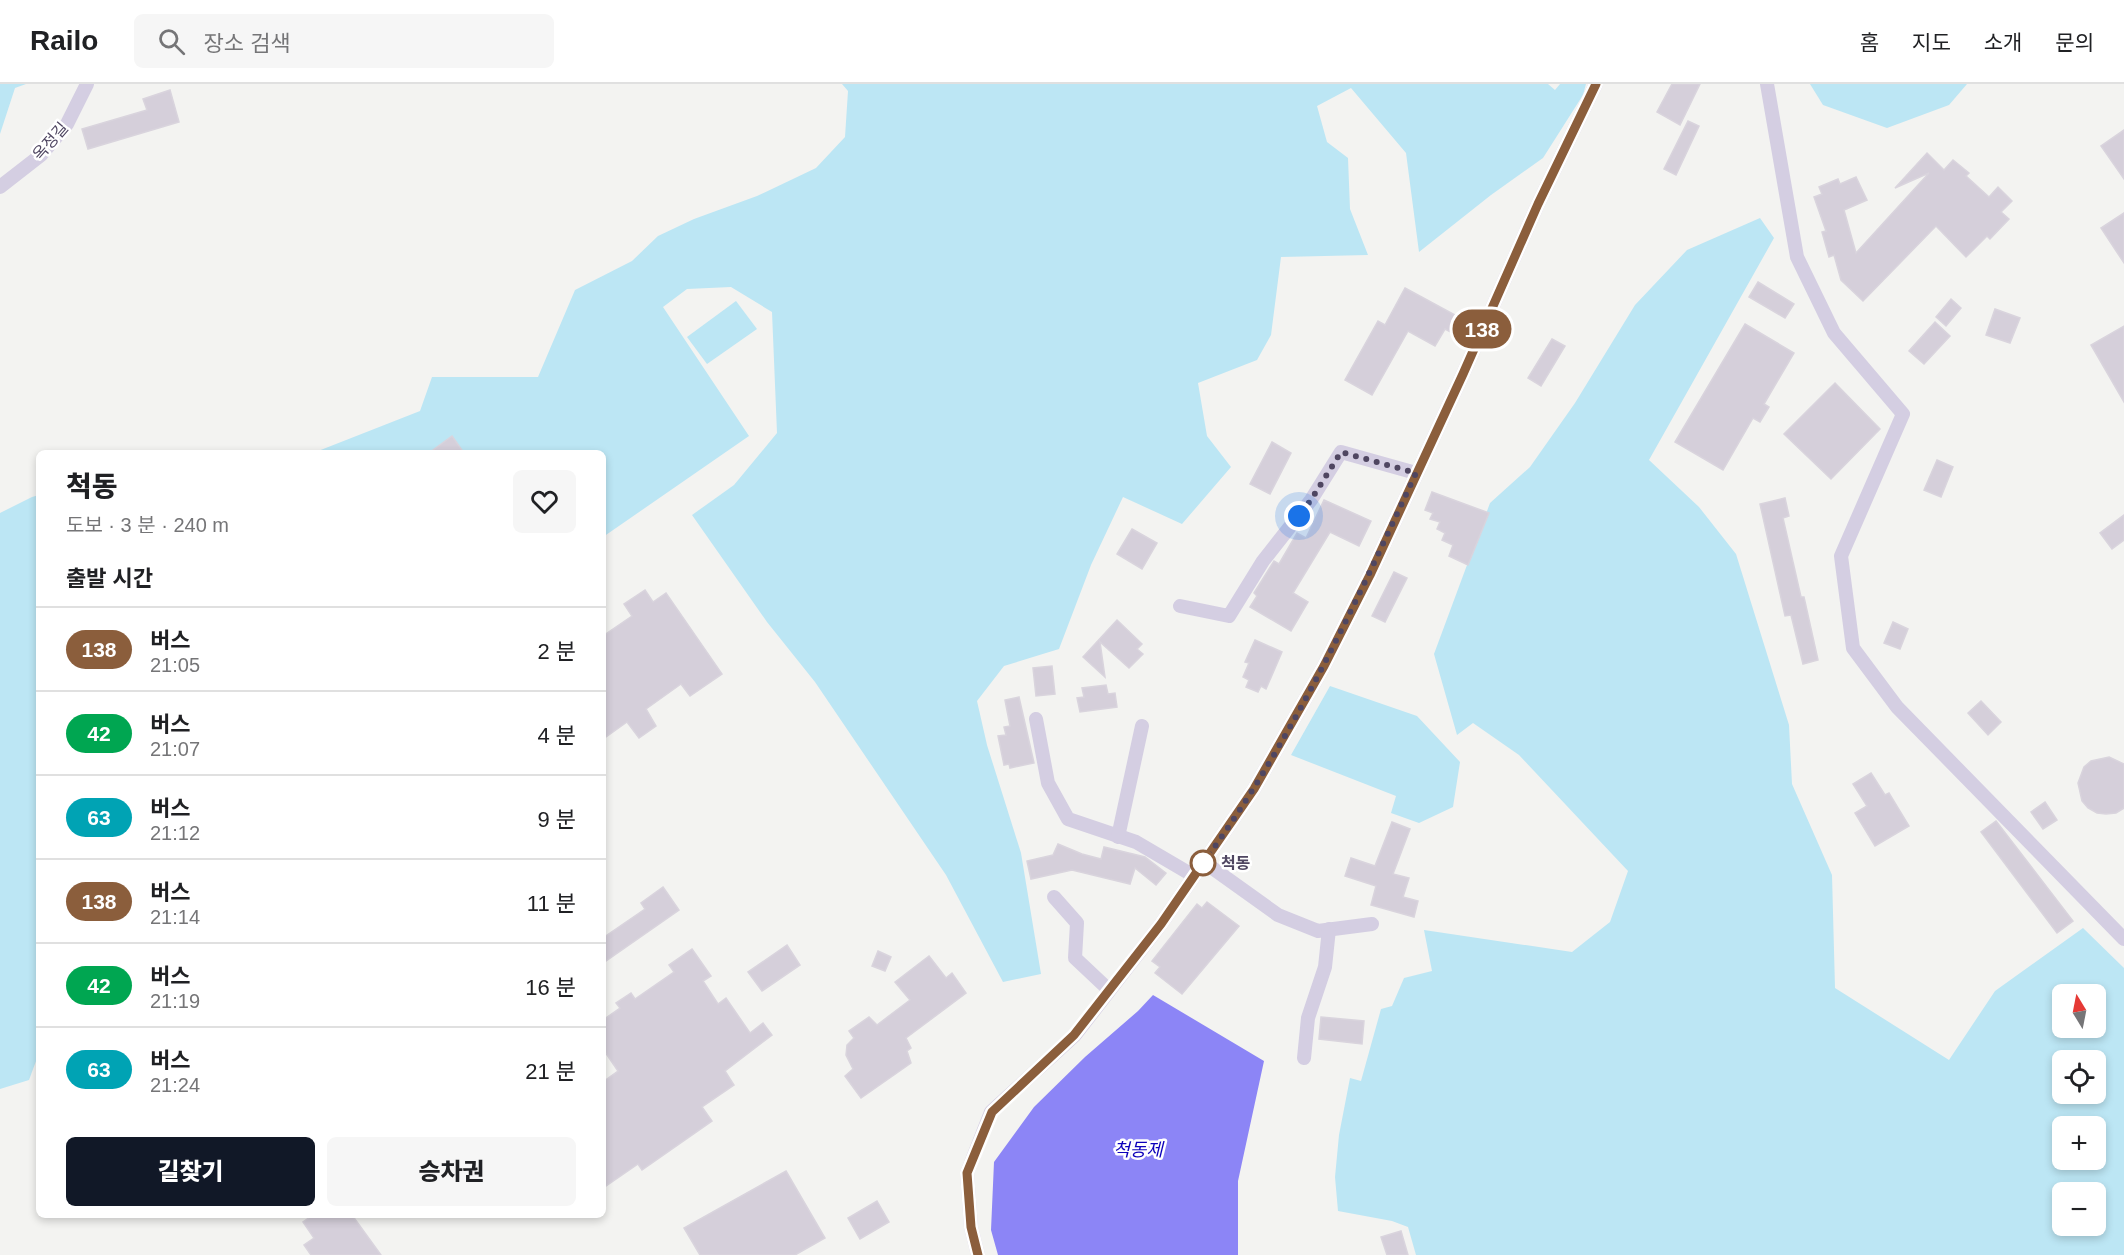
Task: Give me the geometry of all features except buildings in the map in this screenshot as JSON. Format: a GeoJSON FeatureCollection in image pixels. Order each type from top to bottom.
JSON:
{"type":"FeatureCollection","features":[{"type":"Feature","properties":{"kind":"street","name":"옥정길"},"geometry":{"type":"LineString","coordinates":[[0,187],[41,155],[67,124],[87,84]]}},
{"type":"Feature","properties":{"kind":"street"},"geometry":{"type":"LineString","coordinates":[[978,1255],[971,1227],[967,1173],[992,1112],[1074,1035],[1161,924],[1254,789],[1324,666],[1370,575],[1463,374],[1538,204],[1596,84]]}},
{"type":"Feature","properties":{"kind":"street"},"geometry":{"type":"LineString","coordinates":[[1767,84],[1797,257],[1834,333],[1903,414],[1841,556],[1853,648],[1897,707],[2119,934]]}},
{"type":"Feature","properties":{"kind":"street"},"geometry":{"type":"LineString","coordinates":[[1180,606],[1229,616],[1263,561],[1311,500],[1341,452],[1416,473]]}},
{"type":"Feature","properties":{"kind":"street"},"geometry":{"type":"LineString","coordinates":[[1036,719],[1048,783],[1068,819],[1136,842],[1194,876]]}},
{"type":"Feature","properties":{"kind":"street"},"geometry":{"type":"LineString","coordinates":[[1118,837],[1142,726]]}},
{"type":"Feature","properties":{"kind":"street"},"geometry":{"type":"LineString","coordinates":[[1204,862],[1278,915],[1318,931],[1372,924]]}},
{"type":"Feature","properties":{"kind":"street"},"geometry":{"type":"LineString","coordinates":[[1054,897],[1077,923],[1074,958],[1109,990]]}},
{"type":"Feature","properties":{"kind":"street"},"geometry":{"type":"LineString","coordinates":[[1304,1058],[1308,1018],[1325,968],[1329,929]]}},
{"type":"Feature","properties":{"kind":"shaded area"},"geometry":{"type":"Polygon","coordinates":[[[0,84],[26,84],[15,88],[0,134],[0,84]]]}},
{"type":"Feature","properties":{"kind":"shaded area"},"geometry":{"type":"Polygon","coordinates":[[[842,84],[1548,84],[1555,90],[1560,84],[1586,84],[1583,95],[1543,158],[1491,195],[1419,252],[1406,153],[1351,88],[1317,106],[1327,142],[1348,158],[1350,209],[1368,255],[1281,257],[1271,335],[1257,360],[1198,383],[1207,436],[1231,467],[1182,524],[1123,497],[1091,565],[1059,649],[1004,666],[977,701],[987,745],[1021,853],[1041,974],[1003,982],[946,875],[815,682],[767,622],[692,515],[734,485],[777,433],[772,312],[731,287],[687,289],[663,307],[749,436],[606,535],[606,450],[321,450],[420,411],[432,377],[538,377],[575,290],[632,261],[658,236],[694,219],[757,196],[816,168],[845,137],[848,91],[842,84]]]}},
{"type":"Feature","properties":{"kind":"shaded area"},"geometry":{"type":"Polygon","coordinates":[[[1810,84],[1967,84],[1949,105],[1887,128],[1823,105],[1810,84]]]}},
{"type":"Feature","properties":{"kind":"shaded area"},"geometry":{"type":"Polygon","coordinates":[[[1760,218],[1774,238],[1649,460],[1699,507],[1736,554],[1789,725],[1792,784],[1832,875],[1835,988],[1949,1060],[1995,991],[2083,928],[2124,968],[2124,1255],[1416,1255],[1408,1227],[1392,1221],[1338,1211],[1335,1177],[1339,1135],[1350,1078],[1361,1081],[1381,1009],[1392,1006],[1404,978],[1432,971],[1424,930],[1572,952],[1610,922],[1628,871],[1519,755],[1473,723],[1457,735],[1434,654],[1490,503],[1530,467],[1575,403],[1635,305],[1687,250],[1760,218]]]}},
{"type":"Feature","properties":{"kind":"shaded area"},"geometry":{"type":"Polygon","coordinates":[[[736,301],[757,329],[707,364],[687,337],[736,301]]]}},
{"type":"Feature","properties":{"kind":"shaded area"},"geometry":{"type":"Polygon","coordinates":[[[36,496],[36,1061],[29,1080],[0,1089],[0,513],[36,496]]]}},
{"type":"Feature","properties":{"kind":"shaded area"},"geometry":{"type":"Polygon","coordinates":[[[1330,686],[1417,716],[1460,762],[1453,807],[1419,823],[1391,813],[1396,796],[1291,755],[1330,686]]]}},
{"type":"Feature","properties":{"kind":"water","name":"척동제"},"geometry":{"type":"Polygon","coordinates":[[[1153,995],[1264,1061],[1238,1181],[1238,1255],[998,1255],[991,1230],[994,1162],[1034,1107],[1153,995]]]}},
{"type":"Feature","properties":{"kind":"bus line","name":"138"},"geometry":{"type":"LineString","coordinates":[[978,1255],[971,1227],[967,1173],[992,1112],[1074,1035],[1161,924],[1254,789],[1324,666],[1370,575],[1463,374],[1538,204],[1596,84]]}},
{"type":"Feature","properties":{"kind":"place","name":"척동"},"geometry":{"type":"Point","coordinates":[1203,863]}},
{"type":"Feature","properties":{"kind":"route"},"geometry":{"type":"LineString","coordinates":[[1203,863],[1254,789],[1324,666],[1370,575],[1416,473],[1341,452],[1299,516]]}}]}
